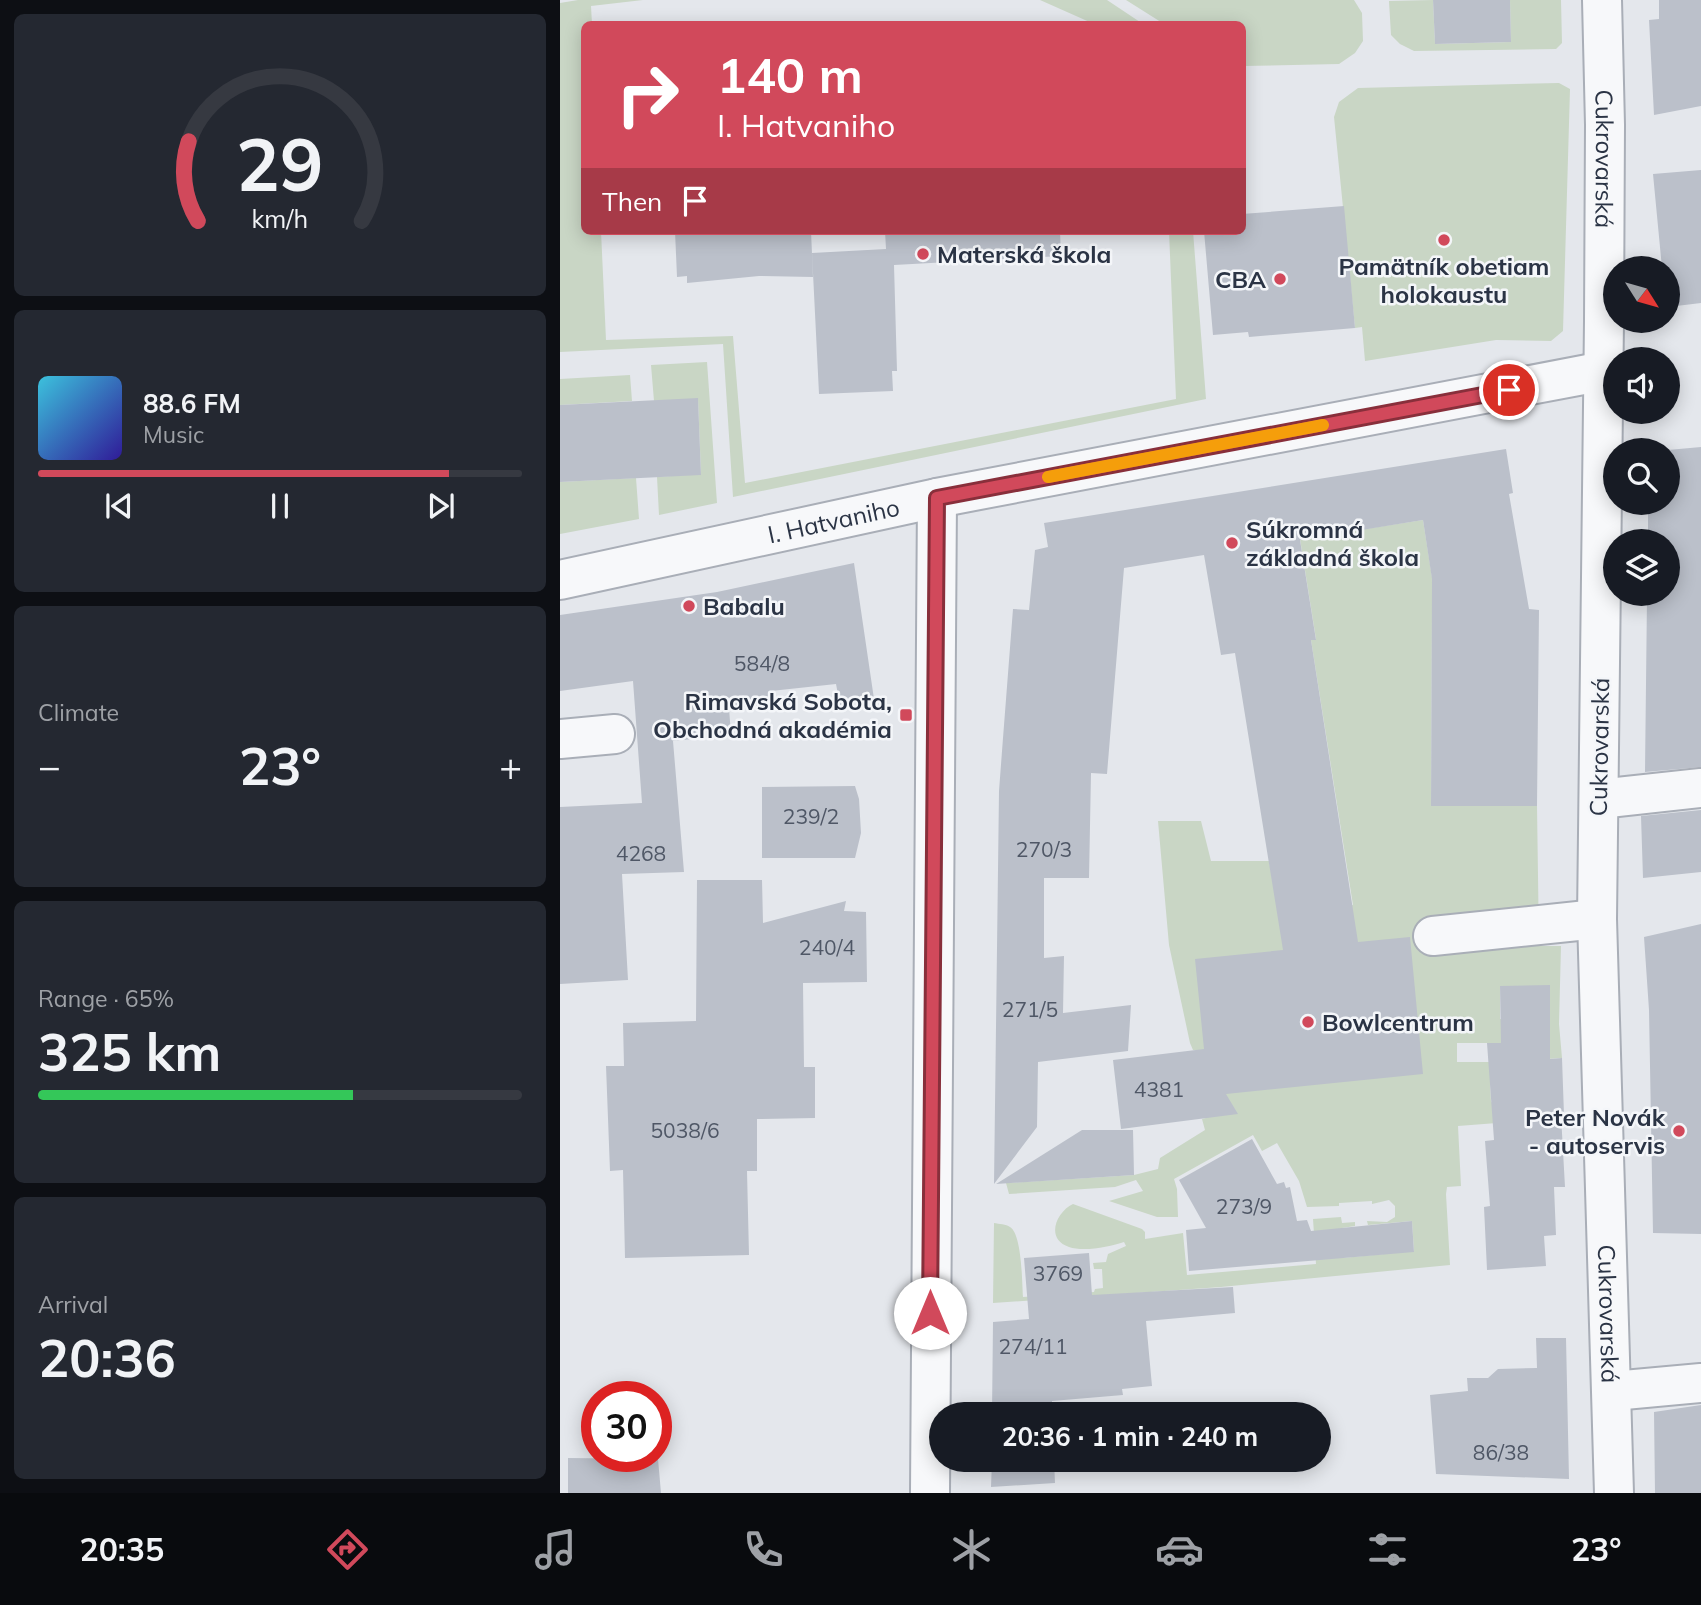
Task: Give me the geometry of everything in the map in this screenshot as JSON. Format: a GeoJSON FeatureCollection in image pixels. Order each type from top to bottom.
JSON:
{"type":"FeatureCollection","features":[{"type":"Feature","properties":{"kind":"street","name":"Cukrovarská"},"geometry":{"type":"LineString","coordinates":[[1602,0],[1605,125],[1604,347]]}},
{"type":"Feature","properties":{"kind":"street","name":"I. Hatvaniho"},"geometry":{"type":"LineString","coordinates":[[560,580],[937,498],[1603,371]]}},
{"type":"Feature","properties":{"kind":"street","name":"Cukrovarská"},"geometry":{"type":"LineString","coordinates":[[1603,424],[1597,919],[1614,1493]]}},
{"type":"Feature","properties":{"kind":"street"},"geometry":{"type":"LineString","coordinates":[[930,1493],[937,498]]}},
{"type":"Feature","properties":{"kind":"street"},"geometry":{"type":"LineString","coordinates":[[560,739],[615,734]]}},
{"type":"Feature","properties":{"kind":"street"},"geometry":{"type":"LineString","coordinates":[[1599,799],[1701,788]]}},
{"type":"Feature","properties":{"kind":"street"},"geometry":{"type":"LineString","coordinates":[[1433,936],[1597,919]]}},
{"type":"Feature","properties":{"kind":"street"},"geometry":{"type":"LineString","coordinates":[[1613,1391],[1701,1383]]}},
{"type":"Feature","properties":{"kind":"green space"},"geometry":{"type":"Polygon","coordinates":[[[578,0],[643,0],[591,6],[592,21],[581,21],[581,235],[601,235],[606,340],[733,336],[745,483],[1176,399],[1169,235],[1193,235],[1206,399],[733,497],[723,344],[560,352],[560,3],[578,0]]]}},
{"type":"Feature","properties":{"kind":"green space"},"geometry":{"type":"Polygon","coordinates":[[[1040,0],[1107,0],[1138,21],[1087,21],[1040,0]]]}},
{"type":"Feature","properties":{"kind":"green space"},"geometry":{"type":"Polygon","coordinates":[[[1126,0],[1354,0],[1362,13],[1363,41],[1355,53],[1339,64],[1246,66],[1246,21],[1159,21],[1126,0]]]}},
{"type":"Feature","properties":{"kind":"green space"},"geometry":{"type":"Polygon","coordinates":[[[1433,0],[1435,44],[1511,42],[1510,0],[1561,0],[1562,43],[1556,49],[1414,51],[1400,44],[1391,35],[1389,1],[1433,0]]]}},
{"type":"Feature","properties":{"kind":"green space"},"geometry":{"type":"Polygon","coordinates":[[[1559,83],[1570,89],[1563,331],[1551,341],[1496,340],[1365,361],[1362,327],[1355,328],[1334,117],[1339,102],[1358,88],[1559,83]]]}},
{"type":"Feature","properties":{"kind":"green space"},"geometry":{"type":"Polygon","coordinates":[[[707,362],[717,503],[659,515],[657,477],[701,474],[698,399],[654,401],[651,365],[707,362]]]}},
{"type":"Feature","properties":{"kind":"green space"},"geometry":{"type":"Polygon","coordinates":[[[630,375],[632,401],[560,405],[560,379],[630,375]]]}},
{"type":"Feature","properties":{"kind":"green space"},"geometry":{"type":"Polygon","coordinates":[[[636,478],[639,519],[560,534],[560,482],[636,478]]]}},
{"type":"Feature","properties":{"kind":"green space"},"geometry":{"type":"Polygon","coordinates":[[[1423,520],[1437,609],[1432,610],[1431,806],[1537,806],[1539,946],[1561,946],[1559,1024],[1562,1058],[1516,1061],[1490,1083],[1491,1101],[1499,1116],[1564,1115],[1563,1118],[1458,1126],[1461,1186],[1447,1187],[1446,1194],[1450,1265],[1221,1287],[993,1303],[994,1223],[1010,1227],[1014,1231],[1021,1259],[1023,1297],[1094,1292],[1095,1289],[1103,1288],[1102,1269],[1094,1269],[1093,1263],[1106,1262],[1108,1254],[1126,1246],[1124,1242],[1082,1249],[1062,1243],[1057,1238],[1056,1226],[1062,1213],[1073,1204],[1142,1229],[1145,1239],[1183,1233],[1187,1275],[1316,1264],[1313,1219],[1341,1217],[1342,1223],[1355,1222],[1355,1226],[1342,1228],[1343,1258],[1414,1251],[1412,1221],[1368,1225],[1367,1221],[1387,1222],[1395,1217],[1395,1206],[1389,1200],[1372,1204],[1372,1201],[1307,1207],[1299,1181],[1277,1143],[1262,1151],[1253,1135],[1174,1179],[1178,1217],[1157,1217],[1109,1201],[1143,1191],[1136,1180],[1115,1187],[1009,1194],[1006,1183],[1134,1175],[1158,1169],[1160,1158],[1205,1130],[1202,1119],[1206,1118],[1197,1050],[1193,1050],[1190,1043],[1169,945],[1158,821],[1201,821],[1211,861],[1269,861],[1279,917],[1353,905],[1311,640],[1316,639],[1300,539],[1423,520]],[[1500,986],[1500,1019],[1550,1018],[1500,986]],[[1457,1043],[1457,1062],[1491,1062],[1490,1043],[1457,1043]]]}},
{"type":"Feature","properties":{"kind":"building"},"geometry":{"type":"Polygon","coordinates":[[[1433,0],[1510,0],[1511,42],[1435,44],[1433,0]]]}},
{"type":"Feature","properties":{"kind":"building"},"geometry":{"type":"Polygon","coordinates":[[[1659,0],[1701,0],[1701,106],[1654,115],[1649,20],[1659,19],[1659,0]]]}},
{"type":"Feature","properties":{"kind":"building"},"geometry":{"type":"Polygon","coordinates":[[[1701,170],[1701,303],[1680,306],[1680,256],[1661,256],[1653,174],[1701,170]]]}},
{"type":"Feature","properties":{"kind":"building","name":"CBA"},"geometry":{"type":"Polygon","coordinates":[[[1344,206],[1355,328],[1249,337],[1248,332],[1213,335],[1204,235],[1246,235],[1246,214],[1344,206]]]}},
{"type":"Feature","properties":{"kind":"building"},"geometry":{"type":"Polygon","coordinates":[[[675,235],[811,235],[813,277],[759,276],[687,283],[687,276],[677,277],[675,235]]]}},
{"type":"Feature","properties":{"kind":"building"},"geometry":{"type":"Polygon","coordinates":[[[885,235],[1060,235],[1061,256],[894,265],[897,371],[892,371],[893,391],[819,394],[812,253],[886,249],[885,235]]]}},
{"type":"Feature","properties":{"kind":"building"},"geometry":{"type":"Polygon","coordinates":[[[698,398],[701,475],[560,482],[560,405],[698,398]]]}},
{"type":"Feature","properties":{"kind":"building"},"geometry":{"type":"Polygon","coordinates":[[[1701,447],[1701,767],[1645,772],[1647,606],[1680,606],[1680,529],[1648,529],[1648,515],[1680,515],[1680,449],[1701,447]]]}},
{"type":"Feature","properties":{"kind":"building"},"geometry":{"type":"Polygon","coordinates":[[[1506,449],[1513,493],[1509,494],[1529,609],[1539,610],[1537,806],[1431,806],[1432,579],[1423,520],[1300,540],[1316,640],[1311,640],[1358,942],[1410,937],[1423,1074],[1226,1094],[1238,1114],[1121,1129],[1113,1060],[1204,1049],[1195,959],[1283,950],[1235,653],[1221,655],[1204,555],[1124,568],[1107,774],[1091,773],[1089,878],[1044,878],[1044,958],[1064,956],[1063,1013],[1131,1005],[1128,1051],[1038,1062],[1037,1127],[994,1184],[999,791],[1003,738],[1013,609],[1029,610],[1035,550],[1048,547],[1044,523],[1506,449]]]}},
{"type":"Feature","properties":{"kind":"building"},"geometry":{"type":"Polygon","coordinates":[[[854,563],[874,699],[840,705],[836,684],[771,691],[773,705],[729,708],[731,735],[673,741],[684,872],[622,874],[628,980],[560,984],[560,807],[642,803],[633,681],[560,691],[560,615],[717,592],[854,563]]]}},
{"type":"Feature","properties":{"kind":"building"},"geometry":{"type":"Polygon","coordinates":[[[855,786],[859,799],[861,833],[855,858],[762,858],[762,787],[855,786]]]}},
{"type":"Feature","properties":{"kind":"building"},"geometry":{"type":"Polygon","coordinates":[[[1701,810],[1701,872],[1643,878],[1641,816],[1701,810]]]}},
{"type":"Feature","properties":{"kind":"building"},"geometry":{"type":"Polygon","coordinates":[[[697,880],[762,880],[763,923],[846,901],[844,911],[866,912],[867,982],[803,983],[804,1067],[815,1067],[815,1118],[757,1119],[757,1171],[747,1171],[749,1255],[625,1258],[623,1170],[610,1171],[606,1066],[624,1066],[623,1023],[696,1021],[697,880]]]}},
{"type":"Feature","properties":{"kind":"building"},"geometry":{"type":"Polygon","coordinates":[[[1701,924],[1701,1234],[1653,1233],[1649,1010],[1644,937],[1701,924]]]}},
{"type":"Feature","properties":{"kind":"building"},"geometry":{"type":"Polygon","coordinates":[[[1550,985],[1550,1059],[1562,1058],[1564,1115],[1561,1115],[1565,1187],[1554,1187],[1556,1235],[1544,1236],[1546,1266],[1487,1270],[1484,1207],[1490,1206],[1485,1141],[1494,1140],[1487,1043],[1501,1043],[1500,986],[1550,985]]]}},
{"type":"Feature","properties":{"kind":"building"},"geometry":{"type":"Polygon","coordinates":[[[1082,1130],[1133,1130],[1134,1175],[996,1184],[1082,1130]]]}},
{"type":"Feature","properties":{"kind":"building"},"geometry":{"type":"Polygon","coordinates":[[[1252,1139],[1277,1184],[1284,1182],[1286,1188],[1290,1187],[1297,1221],[1307,1220],[1311,1231],[1412,1221],[1414,1252],[1189,1271],[1186,1230],[1206,1228],[1179,1180],[1252,1139]]]}},
{"type":"Feature","properties":{"kind":"building"},"geometry":{"type":"Polygon","coordinates":[[[1089,1253],[1092,1295],[1233,1287],[1235,1313],[1146,1321],[1152,1386],[1122,1389],[1123,1395],[1052,1402],[992,1402],[993,1322],[1029,1319],[1024,1258],[1089,1253]]]}},
{"type":"Feature","properties":{"kind":"building"},"geometry":{"type":"Polygon","coordinates":[[[1536,1338],[1566,1338],[1569,1479],[1436,1474],[1430,1395],[1468,1391],[1467,1378],[1488,1378],[1498,1369],[1537,1368],[1536,1338]]]}},
{"type":"Feature","properties":{"kind":"building"},"geometry":{"type":"Polygon","coordinates":[[[1701,1405],[1701,1493],[1655,1493],[1654,1412],[1701,1405]]]}},
{"type":"Feature","properties":{"kind":"building"},"geometry":{"type":"Polygon","coordinates":[[[568,1458],[581,1458],[581,1472],[659,1472],[661,1493],[568,1493],[568,1458]]]}},
{"type":"Feature","properties":{"kind":"building"},"geometry":{"type":"Polygon","coordinates":[[[992,1472],[1055,1472],[1055,1483],[991,1487],[992,1472]]]}},
{"type":"Feature","properties":{"kind":"slow traffic"},"geometry":{"type":"LineString","coordinates":[[1048,477],[1323,425]]}},
{"type":"Feature","properties":{"kind":"place","name":"Pamätník obetiam holokaustu"},"geometry":{"type":"Point","coordinates":[1444,240]}},
{"type":"Feature","properties":{"kind":"place","name":"Materská škola"},"geometry":{"type":"Point","coordinates":[923,254]}},
{"type":"Feature","properties":{"kind":"place","name":"CBA"},"geometry":{"type":"Point","coordinates":[1280,279]}},
{"type":"Feature","properties":{"kind":"place","name":"Súkromná základná škola"},"geometry":{"type":"Point","coordinates":[1232,543]}},
{"type":"Feature","properties":{"kind":"place","name":"Babalu"},"geometry":{"type":"Point","coordinates":[689,606]}},
{"type":"Feature","properties":{"kind":"place","name":"Rimavská Sobota, Obchodná akadémia"},"geometry":{"type":"Point","coordinates":[906,715]}},
{"type":"Feature","properties":{"kind":"place","name":"Bowlcentrum"},"geometry":{"type":"Point","coordinates":[1308,1022]}},
{"type":"Feature","properties":{"kind":"place","name":"Peter Novák - autoservis"},"geometry":{"type":"Point","coordinates":[1679,1131]}},
{"type":"Feature","properties":{"kind":"route"},"geometry":{"type":"LineString","coordinates":[[930,1313],[937,498],[1509,390]]}}]}
